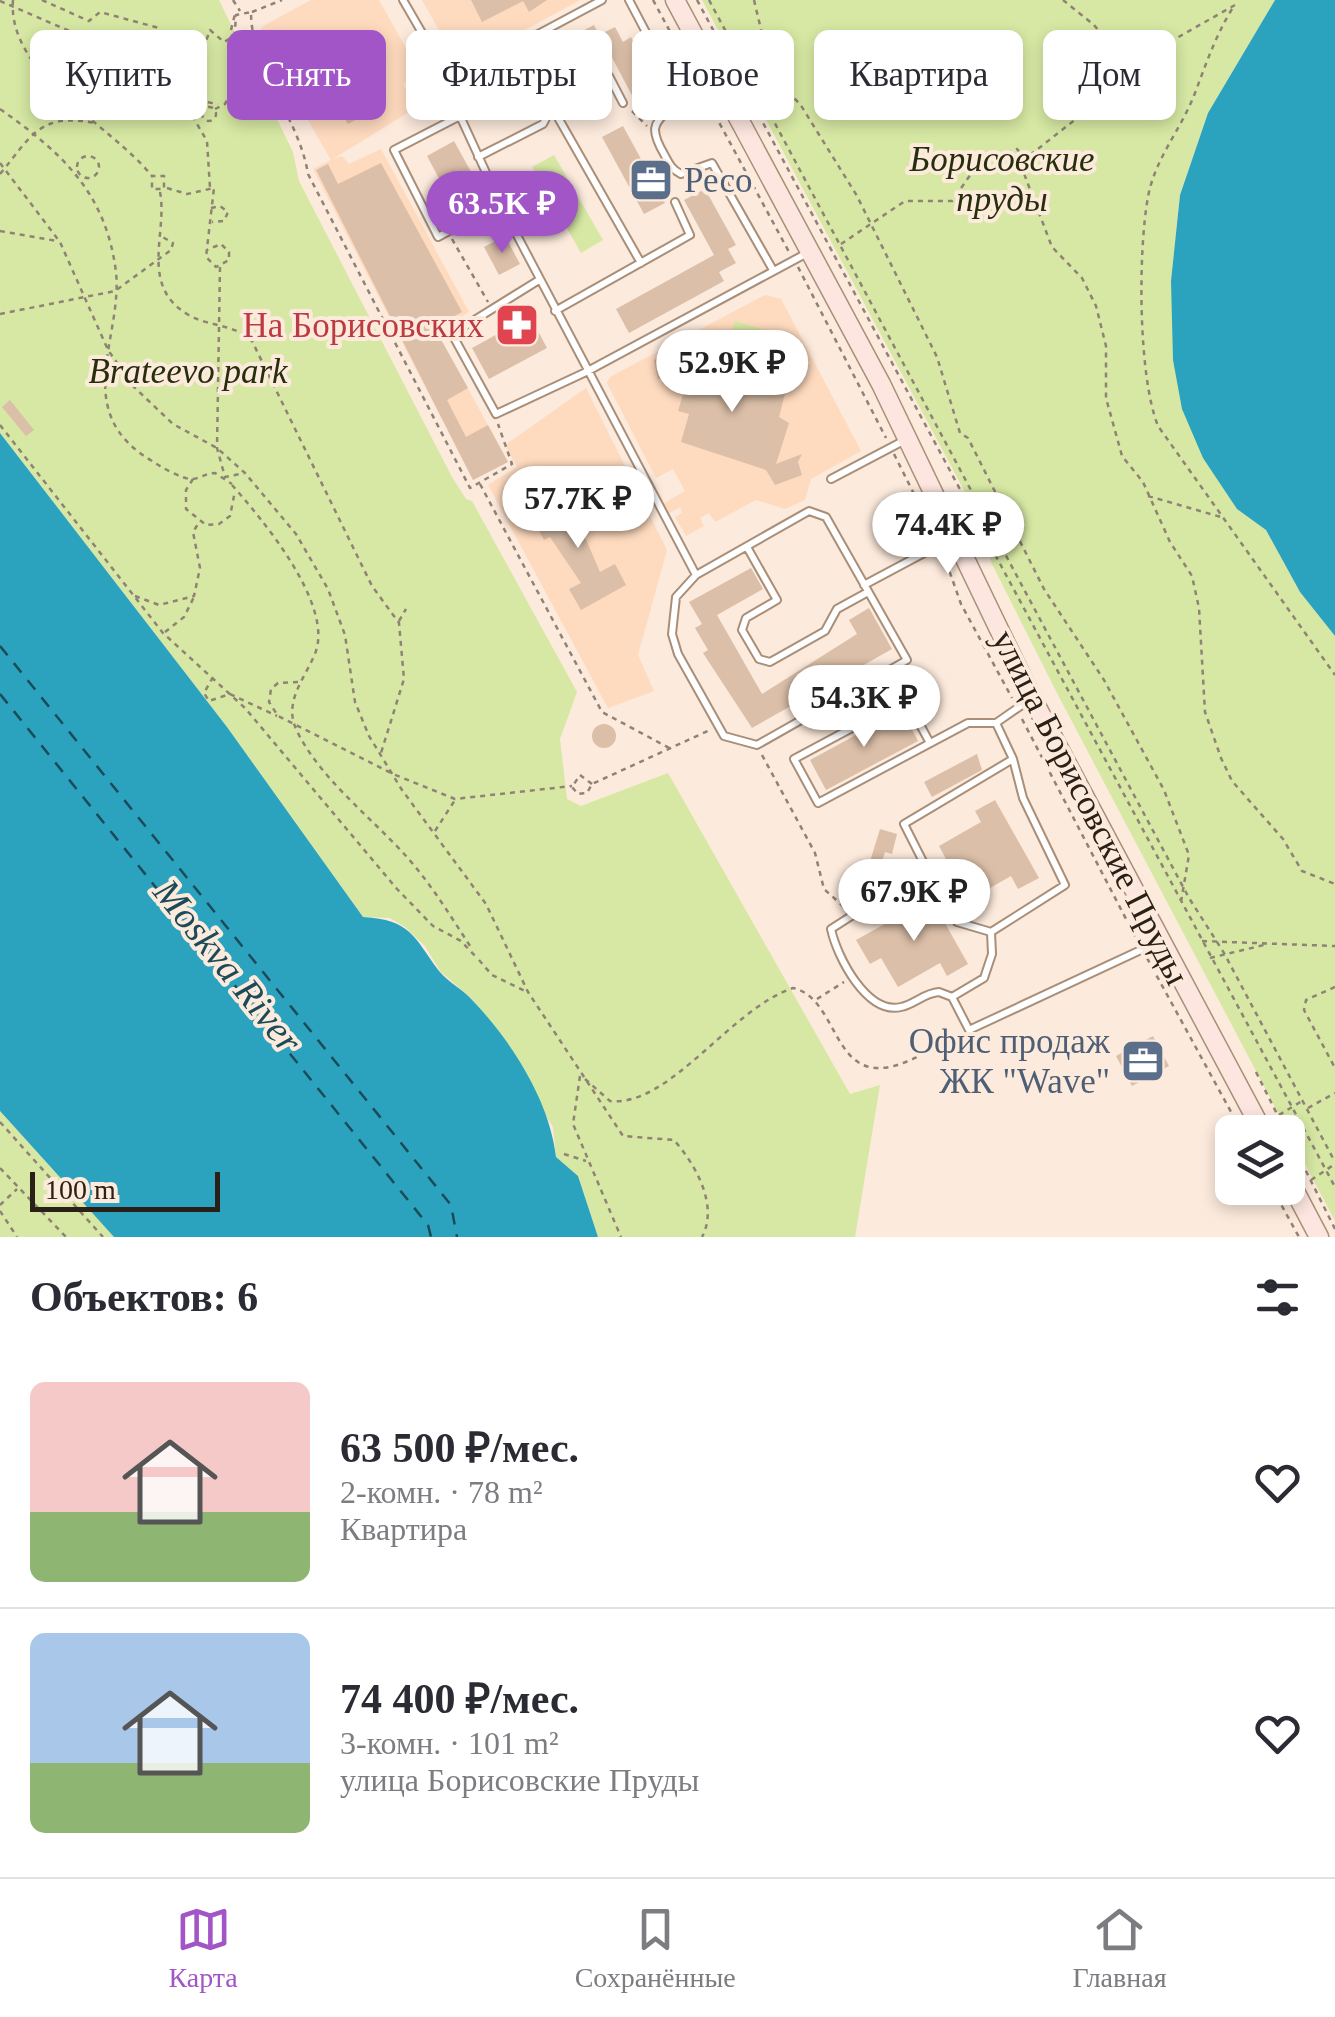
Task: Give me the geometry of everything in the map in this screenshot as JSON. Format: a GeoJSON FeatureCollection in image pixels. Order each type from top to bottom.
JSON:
{"type":"FeatureCollection","features":[{"type":"Feature","properties":{"kind":"main road","name":"улица Борисовские Пруды"},"geometry":{"type":"LineString","coordinates":[[675,0],[899,443],[1024,703],[1151,946],[1253,1115]]}},
{"type":"Feature","properties":{"kind":"main road"},"geometry":{"type":"LineString","coordinates":[[1305,1198],[1331,1229]]}},
{"type":"Feature","properties":{"kind":"lane"},"geometry":{"type":"LineString","coordinates":[[403,0],[420,30]]}},
{"type":"Feature","properties":{"kind":"lane"},"geometry":{"type":"LineString","coordinates":[[546,30],[602,0]]}},
{"type":"Feature","properties":{"kind":"lane"},"geometry":{"type":"LineString","coordinates":[[629,0],[680,97],[652,130],[673,170],[685,174],[712,163],[773,270]]}},
{"type":"Feature","properties":{"kind":"lane"},"geometry":{"type":"LineString","coordinates":[[612,82],[623,102]]}},
{"type":"Feature","properties":{"kind":"lane"},"geometry":{"type":"LineString","coordinates":[[452,120],[394,150],[438,237],[500,204]]}},
{"type":"Feature","properties":{"kind":"lane"},"geometry":{"type":"LineString","coordinates":[[462,120],[586,372],[696,576]]}},
{"type":"Feature","properties":{"kind":"lane"},"geometry":{"type":"LineString","coordinates":[[478,157],[545,120]]}},
{"type":"Feature","properties":{"kind":"lane"},"geometry":{"type":"LineString","coordinates":[[559,120],[641,263]]}},
{"type":"Feature","properties":{"kind":"lane"},"geometry":{"type":"LineString","coordinates":[[555,310],[690,235],[675,202]]}},
{"type":"Feature","properties":{"kind":"lane"},"geometry":{"type":"LineString","coordinates":[[539,280],[452,334],[496,414],[586,372],[802,255]]}},
{"type":"Feature","properties":{"kind":"lane"},"geometry":{"type":"LineString","coordinates":[[831,479],[899,443]]}},
{"type":"Feature","properties":{"kind":"lane"},"geometry":{"type":"LineString","coordinates":[[810,511],[826,517],[907,660],[756,745],[724,736],[678,654],[672,634],[676,597],[696,576],[810,511]]}},
{"type":"Feature","properties":{"kind":"lane"},"geometry":{"type":"LineString","coordinates":[[747,547],[777,600],[746,618],[742,630],[759,658],[770,662],[825,631],[837,610],[866,588],[947,540]]}},
{"type":"Feature","properties":{"kind":"lane"},"geometry":{"type":"LineString","coordinates":[[930,743],[906,699],[794,758],[818,803],[968,723],[996,723],[1024,703]]}},
{"type":"Feature","properties":{"kind":"lane"},"geometry":{"type":"LineString","coordinates":[[949,912],[957,922],[991,932],[1064,885],[1022,798],[1014,759],[996,723]]}},
{"type":"Feature","properties":{"kind":"lane"},"geometry":{"type":"LineString","coordinates":[[943,901],[906,834],[906,820],[1014,759]]}},
{"type":"Feature","properties":{"kind":"lane"},"geometry":{"type":"LineString","coordinates":[[925,868],[831,930],[866,995],[884,1006],[901,1008],[930,993],[952,996],[984,978],[992,954],[991,932]]}},
{"type":"Feature","properties":{"kind":"lane"},"geometry":{"type":"LineString","coordinates":[[952,996],[969,1030],[1151,946]]}},
{"type":"Feature","properties":{"kind":"path"},"geometry":{"type":"LineString","coordinates":[[42,0],[89,21],[100,12],[163,30],[168,44],[180,34],[190,45],[194,32],[205,44],[210,30],[227,42],[231,40],[232,20],[241,12],[268,9],[282,0]]}},
{"type":"Feature","properties":{"kind":"path"},"geometry":{"type":"LineString","coordinates":[[233,0],[241,12]]}},
{"type":"Feature","properties":{"kind":"path"},"geometry":{"type":"LineString","coordinates":[[653,0],[802,255],[947,540],[960,604],[1024,703],[1234,1115]]}},
{"type":"Feature","properties":{"kind":"path"},"geometry":{"type":"LineString","coordinates":[[697,0],[1335,1187]]}},
{"type":"Feature","properties":{"kind":"path"},"geometry":{"type":"LineString","coordinates":[[708,0],[1335,1163],[1310,1180]]}},
{"type":"Feature","properties":{"kind":"path"},"geometry":{"type":"LineString","coordinates":[[754,0],[764,31],[764,57],[772,76],[800,104],[872,224],[937,357],[960,433],[968,438],[1044,589],[1104,680],[1164,790],[1186,838],[1189,855],[1181,904]]}},
{"type":"Feature","properties":{"kind":"path"},"geometry":{"type":"LineString","coordinates":[[1063,0],[1098,30]]}},
{"type":"Feature","properties":{"kind":"path"},"geometry":{"type":"LineString","coordinates":[[1239,0],[1206,58],[1194,95],[1155,171],[1144,228],[1143,304],[1150,405],[1158,426],[1335,675]]}},
{"type":"Feature","properties":{"kind":"path"},"geometry":{"type":"LineString","coordinates":[[3,1],[69,30]]}},
{"type":"Feature","properties":{"kind":"path"},"geometry":{"type":"LineString","coordinates":[[13,3],[12,24],[25,53],[124,144],[152,176],[164,176],[166,187]]}},
{"type":"Feature","properties":{"kind":"path"},"geometry":{"type":"LineString","coordinates":[[1176,41],[1235,5]]}},
{"type":"Feature","properties":{"kind":"path"},"geometry":{"type":"LineString","coordinates":[[207,104],[217,108],[231,92],[234,22],[241,12]]}},
{"type":"Feature","properties":{"kind":"path"},"geometry":{"type":"LineString","coordinates":[[251,12],[251,36],[303,144],[308,174],[470,488],[512,464],[502,444],[496,414]]}},
{"type":"Feature","properties":{"kind":"path"},"geometry":{"type":"LineString","coordinates":[[623,102],[652,130]]}},
{"type":"Feature","properties":{"kind":"path"},"geometry":{"type":"LineString","coordinates":[[1,109],[78,173],[88,178],[94,176],[98,162],[83,158],[78,173],[108,241],[116,273],[104,388],[119,428],[142,454],[193,479],[209,473],[224,477],[245,473]]}},
{"type":"Feature","properties":{"kind":"path"},"geometry":{"type":"LineString","coordinates":[[195,120],[207,141],[210,188],[214,194],[207,261],[220,267]]}},
{"type":"Feature","properties":{"kind":"path"},"geometry":{"type":"LineString","coordinates":[[1074,120],[1020,164],[1052,247],[1082,278],[1096,306],[1106,346],[1106,398],[1122,456],[1144,482],[1192,576],[1199,608],[1205,712],[1232,781],[1283,839],[1302,871],[1335,884]]}},
{"type":"Feature","properties":{"kind":"path"},"geometry":{"type":"LineString","coordinates":[[0,174],[31,132],[60,121],[99,124]]}},
{"type":"Feature","properties":{"kind":"path"},"geometry":{"type":"LineString","coordinates":[[841,244],[905,201],[952,200],[978,164],[1017,149],[1024,158]]}},
{"type":"Feature","properties":{"kind":"path"},"geometry":{"type":"LineString","coordinates":[[0,163],[60,242],[108,350],[152,406],[173,424],[217,448],[245,473],[296,534],[328,589],[345,635],[355,702],[380,754],[486,904],[528,992],[623,1136],[674,1140],[689,1157],[704,1186],[707,1229],[702,1237]]}},
{"type":"Feature","properties":{"kind":"path"},"geometry":{"type":"LineString","coordinates":[[152,176],[150,187],[160,192]]}},
{"type":"Feature","properties":{"kind":"path"},"geometry":{"type":"LineString","coordinates":[[166,187],[187,194],[210,188]]}},
{"type":"Feature","properties":{"kind":"path"},"geometry":{"type":"LineString","coordinates":[[160,192],[166,187]]}},
{"type":"Feature","properties":{"kind":"path"},"geometry":{"type":"LineString","coordinates":[[160,192],[163,208],[158,260],[164,282],[183,312],[242,332],[257,349],[372,586],[398,622],[404,648],[404,679],[380,754]]}},
{"type":"Feature","properties":{"kind":"path"},"geometry":{"type":"LineString","coordinates":[[210,223],[228,216],[224,207],[211,208]]}},
{"type":"Feature","properties":{"kind":"path"},"geometry":{"type":"LineString","coordinates":[[0,231],[60,242]]}},
{"type":"Feature","properties":{"kind":"path"},"geometry":{"type":"LineString","coordinates":[[448,232],[491,308]]}},
{"type":"Feature","properties":{"kind":"path"},"geometry":{"type":"LineString","coordinates":[[0,314],[115,291],[158,260],[174,243],[158,235]]}},
{"type":"Feature","properties":{"kind":"path"},"geometry":{"type":"LineString","coordinates":[[207,250],[216,243],[227,248],[228,260],[220,267],[217,448],[224,477],[272,536],[310,598],[316,650],[299,682],[293,723],[321,766],[437,893],[477,958]]}},
{"type":"Feature","properties":{"kind":"path"},"geometry":{"type":"LineString","coordinates":[[0,425],[163,633],[214,676],[397,889],[433,926],[461,941],[492,975],[528,992]]}},
{"type":"Feature","properties":{"kind":"path"},"geometry":{"type":"LineString","coordinates":[[193,479],[184,503],[199,523]]}},
{"type":"Feature","properties":{"kind":"path"},"geometry":{"type":"LineString","coordinates":[[479,483],[602,712],[673,750]]}},
{"type":"Feature","properties":{"kind":"path"},"geometry":{"type":"LineString","coordinates":[[199,523],[219,524],[230,516],[236,498],[232,485]]}},
{"type":"Feature","properties":{"kind":"path"},"geometry":{"type":"LineString","coordinates":[[1148,496],[1222,518]]}},
{"type":"Feature","properties":{"kind":"path"},"geometry":{"type":"LineString","coordinates":[[163,633],[184,617],[194,596],[200,568],[193,532],[199,523]]}},
{"type":"Feature","properties":{"kind":"path"},"geometry":{"type":"LineString","coordinates":[[134,596],[158,605],[194,596]]}},
{"type":"Feature","properties":{"kind":"path"},"geometry":{"type":"LineString","coordinates":[[398,622],[406,610]]}},
{"type":"Feature","properties":{"kind":"path"},"geometry":{"type":"LineString","coordinates":[[214,676],[204,694],[210,702],[230,694],[393,774],[455,799],[572,786],[582,795],[592,784],[673,750],[718,725]]}},
{"type":"Feature","properties":{"kind":"path"},"geometry":{"type":"LineString","coordinates":[[278,716],[269,702],[271,690],[278,683],[299,682]]}},
{"type":"Feature","properties":{"kind":"path"},"geometry":{"type":"LineString","coordinates":[[756,745],[816,852],[824,889],[842,902],[844,919]]}},
{"type":"Feature","properties":{"kind":"path"},"geometry":{"type":"LineString","coordinates":[[572,786],[574,778],[583,774],[592,784]]}},
{"type":"Feature","properties":{"kind":"path"},"geometry":{"type":"LineString","coordinates":[[433,834],[455,799]]}},
{"type":"Feature","properties":{"kind":"path"},"geometry":{"type":"LineString","coordinates":[[1200,940],[1335,947]]}},
{"type":"Feature","properties":{"kind":"path"},"geometry":{"type":"LineString","coordinates":[[1210,958],[1268,944],[1335,947]]}},
{"type":"Feature","properties":{"kind":"path"},"geometry":{"type":"LineString","coordinates":[[816,1000],[855,976]]}},
{"type":"Feature","properties":{"kind":"path"},"geometry":{"type":"LineString","coordinates":[[1335,987],[1306,1000],[1304,1010],[1335,1068]]}},
{"type":"Feature","properties":{"kind":"path"},"geometry":{"type":"LineString","coordinates":[[580,1075],[610,1101],[644,1098],[774,994],[793,988],[816,1000],[845,1050],[870,1068],[886,1068],[969,1030]]}},
{"type":"Feature","properties":{"kind":"path"},"geometry":{"type":"LineString","coordinates":[[1256,1072],[1278,1115]]}},
{"type":"Feature","properties":{"kind":"path"},"geometry":{"type":"LineString","coordinates":[[580,1075],[574,1124],[621,1237]]}},
{"type":"Feature","properties":{"kind":"path"},"geometry":{"type":"LineString","coordinates":[[1306,1108],[1335,1093]]}},
{"type":"Feature","properties":{"kind":"path"},"geometry":{"type":"LineString","coordinates":[[1280,1115],[1302,1101]]}},
{"type":"Feature","properties":{"kind":"path"},"geometry":{"type":"LineString","coordinates":[[0,1122],[103,1237]]}},
{"type":"Feature","properties":{"kind":"path"},"geometry":{"type":"LineString","coordinates":[[564,1154],[587,1161]]}},
{"type":"Feature","properties":{"kind":"path"},"geometry":{"type":"LineString","coordinates":[[0,1168],[66,1237]]}},
{"type":"Feature","properties":{"kind":"path"},"geometry":{"type":"LineString","coordinates":[[1305,1170],[1331,1229]]}},
{"type":"Feature","properties":{"kind":"path"},"geometry":{"type":"LineString","coordinates":[[18,1188],[0,1208],[18,1237]]}},
{"type":"Feature","properties":{"kind":"path"},"geometry":{"type":"LineString","coordinates":[[1281,1205],[1299,1237]]}},
{"type":"Feature","properties":{"kind":"shaded area"},"geometry":{"type":"Polygon","coordinates":[[[311,0],[379,0],[406,48],[403,84],[406,114],[333,159],[342,156],[349,164],[381,149],[469,312],[437,332],[508,462],[473,480],[313,169],[331,160],[308,120],[386,120],[386,30],[260,30],[311,0]]]}},
{"type":"Feature","properties":{"kind":"shaded area"},"geometry":{"type":"Polygon","coordinates":[[[422,0],[580,0],[525,30],[439,30],[422,0]]]}},
{"type":"Feature","properties":{"kind":"shaded area"},"geometry":{"type":"Polygon","coordinates":[[[765,295],[781,299],[861,451],[811,479],[805,500],[785,509],[756,500],[715,522],[709,513],[700,518],[704,526],[686,536],[675,517],[682,513],[680,507],[668,514],[663,504],[685,491],[673,469],[656,478],[607,383],[610,377],[765,295]]]}},
{"type":"Feature","properties":{"kind":"shaded area"},"geometry":{"type":"Polygon","coordinates":[[[586,388],[667,550],[638,655],[654,691],[608,708],[488,485],[517,467],[505,445],[586,388]]]}},
{"type":"Feature","properties":{"kind":"green space","name":"Brateevo park"},"geometry":{"type":"Polygon","coordinates":[[[0,0],[219,0],[234,30],[227,30],[227,120],[277,120],[293,152],[299,181],[452,477],[466,499],[472,501],[577,692],[560,739],[567,799],[581,806],[668,773],[850,1094],[880,1085],[855,1237],[598,1237],[578,1176],[556,1157],[553,1127],[473,1000],[440,971],[425,946],[405,927],[390,918],[363,917],[227,727],[0,433],[0,0]]]}},
{"type":"Feature","properties":{"kind":"green space","name":"Борисовские пруды"},"geometry":{"type":"Polygon","coordinates":[[[702,0],[1275,0],[1208,113],[1180,194],[1171,281],[1237,509],[1266,530],[1300,592],[1335,636],[1335,1221],[1305,1164],[1305,1115],[1279,1115],[992,564],[973,507],[766,120],[794,120],[794,30],[718,30],[702,0]]]}},
{"type":"Feature","properties":{"kind":"green space"},"geometry":{"type":"Polygon","coordinates":[[[554,155],[603,240],[581,253],[532,167],[554,155]]]}},
{"type":"Feature","properties":{"kind":"green space"},"geometry":{"type":"Polygon","coordinates":[[[735,321],[782,336],[774,362],[727,347],[735,321]]]}},
{"type":"Feature","properties":{"kind":"green space"},"geometry":{"type":"Polygon","coordinates":[[[0,1111],[114,1237],[0,1237],[0,1111]]]}},
{"type":"Feature","properties":{"kind":"water"},"geometry":{"type":"Polygon","coordinates":[[[1275,0],[1335,0],[1335,636],[1300,592],[1266,530],[1237,509],[1203,458],[1182,409],[1173,360],[1171,281],[1180,195],[1208,113],[1275,0]]]}},
{"type":"Feature","properties":{"kind":"water","name":"Moskva River"},"geometry":{"type":"Polygon","coordinates":[[[0,433],[227,727],[363,917],[391,922],[409,932],[439,971],[470,998],[502,1035],[537,1094],[556,1157],[578,1176],[598,1237],[114,1237],[0,1111],[0,433]]]}},
{"type":"Feature","properties":{"kind":"building"},"geometry":{"type":"Polygon","coordinates":[[[471,0],[547,0],[529,12],[523,1],[482,22],[471,0]]]}},
{"type":"Feature","properties":{"kind":"building"},"geometry":{"type":"Polygon","coordinates":[[[615,27],[623,42],[632,39],[632,96],[612,58],[609,30],[615,27]]]}},
{"type":"Feature","properties":{"kind":"building"},"geometry":{"type":"Polygon","coordinates":[[[623,126],[665,203],[644,214],[602,137],[623,126]]]}},
{"type":"Feature","properties":{"kind":"building"},"geometry":{"type":"Polygon","coordinates":[[[454,141],[485,197],[457,212],[427,156],[454,141]]]}},
{"type":"Feature","properties":{"kind":"building"},"geometry":{"type":"Polygon","coordinates":[[[381,163],[462,312],[434,327],[468,388],[447,400],[466,437],[488,425],[508,462],[473,480],[316,170],[328,164],[338,184],[381,163]]]}},
{"type":"Feature","properties":{"kind":"building"},"geometry":{"type":"Polygon","coordinates":[[[705,189],[736,245],[728,249],[736,263],[719,272],[724,281],[629,333],[616,309],[714,255],[684,200],[705,189]]]}},
{"type":"Feature","properties":{"kind":"building"},"geometry":{"type":"Polygon","coordinates":[[[505,236],[520,264],[499,275],[484,247],[505,236]]]}},
{"type":"Feature","properties":{"kind":"building"},"geometry":{"type":"Polygon","coordinates":[[[530,316],[547,348],[489,379],[472,348],[530,316]]]}},
{"type":"Feature","properties":{"kind":"building"},"geometry":{"type":"Polygon","coordinates":[[[683,344],[694,363],[786,390],[779,417],[789,423],[776,464],[802,454],[798,462],[802,475],[775,485],[766,470],[681,442],[689,414],[678,411],[685,388],[680,386],[692,366],[658,379],[654,360],[683,344]]]}},
{"type":"Feature","properties":{"kind":"building"},"geometry":{"type":"Polygon","coordinates":[[[10,400],[34,430],[26,436],[2,407],[10,400]]]}},
{"type":"Feature","properties":{"kind":"building"},"geometry":{"type":"Polygon","coordinates":[[[575,493],[587,516],[578,521],[600,572],[615,564],[626,585],[581,610],[569,589],[581,583],[550,537],[544,540],[532,517],[575,493]]]}},
{"type":"Feature","properties":{"kind":"building"},"geometry":{"type":"Polygon","coordinates":[[[751,568],[763,589],[717,615],[762,694],[857,634],[849,620],[869,608],[892,649],[752,728],[703,653],[708,650],[695,628],[702,624],[689,602],[751,568]]]}},
{"type":"Feature","properties":{"kind":"building"},"geometry":{"type":"Polygon","coordinates":[[[902,710],[918,741],[826,790],[810,760],[902,710]]]}},
{"type":"Feature","properties":{"kind":"building"},"geometry":{"type":"Polygon","coordinates":[[[604,724],[613,727],[613,745],[604,748],[595,745],[592,736],[595,727],[604,724]]]}},
{"type":"Feature","properties":{"kind":"building"},"geometry":{"type":"Polygon","coordinates":[[[977,754],[982,770],[932,797],[924,782],[977,754]]]}},
{"type":"Feature","properties":{"kind":"building"},"geometry":{"type":"Polygon","coordinates":[[[995,800],[1039,878],[1018,889],[1011,876],[955,908],[949,904],[944,883],[955,876],[939,846],[981,822],[975,811],[995,800]]]}},
{"type":"Feature","properties":{"kind":"building"},"geometry":{"type":"Polygon","coordinates":[[[880,829],[897,834],[892,854],[885,852],[875,884],[864,881],[880,829]]]}},
{"type":"Feature","properties":{"kind":"building"},"geometry":{"type":"Polygon","coordinates":[[[933,897],[943,908],[941,916],[968,964],[947,976],[940,963],[898,987],[881,958],[870,964],[856,940],[933,897]]]}},
{"type":"Feature","properties":{"kind":"building","name":"Офис продаж ЖК \"Wave\""},"geometry":{"type":"Polygon","coordinates":[[[1153,1036],[1169,1066],[1132,1086],[1116,1056],[1153,1036]]]}},
{"type":"Feature","properties":{"kind":"ferry route"},"geometry":{"type":"LineString","coordinates":[[0,646],[451,1205],[457,1237]]}},
{"type":"Feature","properties":{"kind":"ferry route"},"geometry":{"type":"LineString","coordinates":[[0,694],[428,1225],[431,1237]]}},
{"type":"Feature","properties":{"kind":"place","name":"Ресо"},"geometry":{"type":"Point","coordinates":[651,180]}},
{"type":"Feature","properties":{"kind":"place","name":"На Борисовских"},"geometry":{"type":"Point","coordinates":[517,325]}},
{"type":"Feature","properties":{"kind":"place","name":"Офис продаж ЖК \"Wave\""},"geometry":{"type":"Point","coordinates":[1143,1061]}}]}
